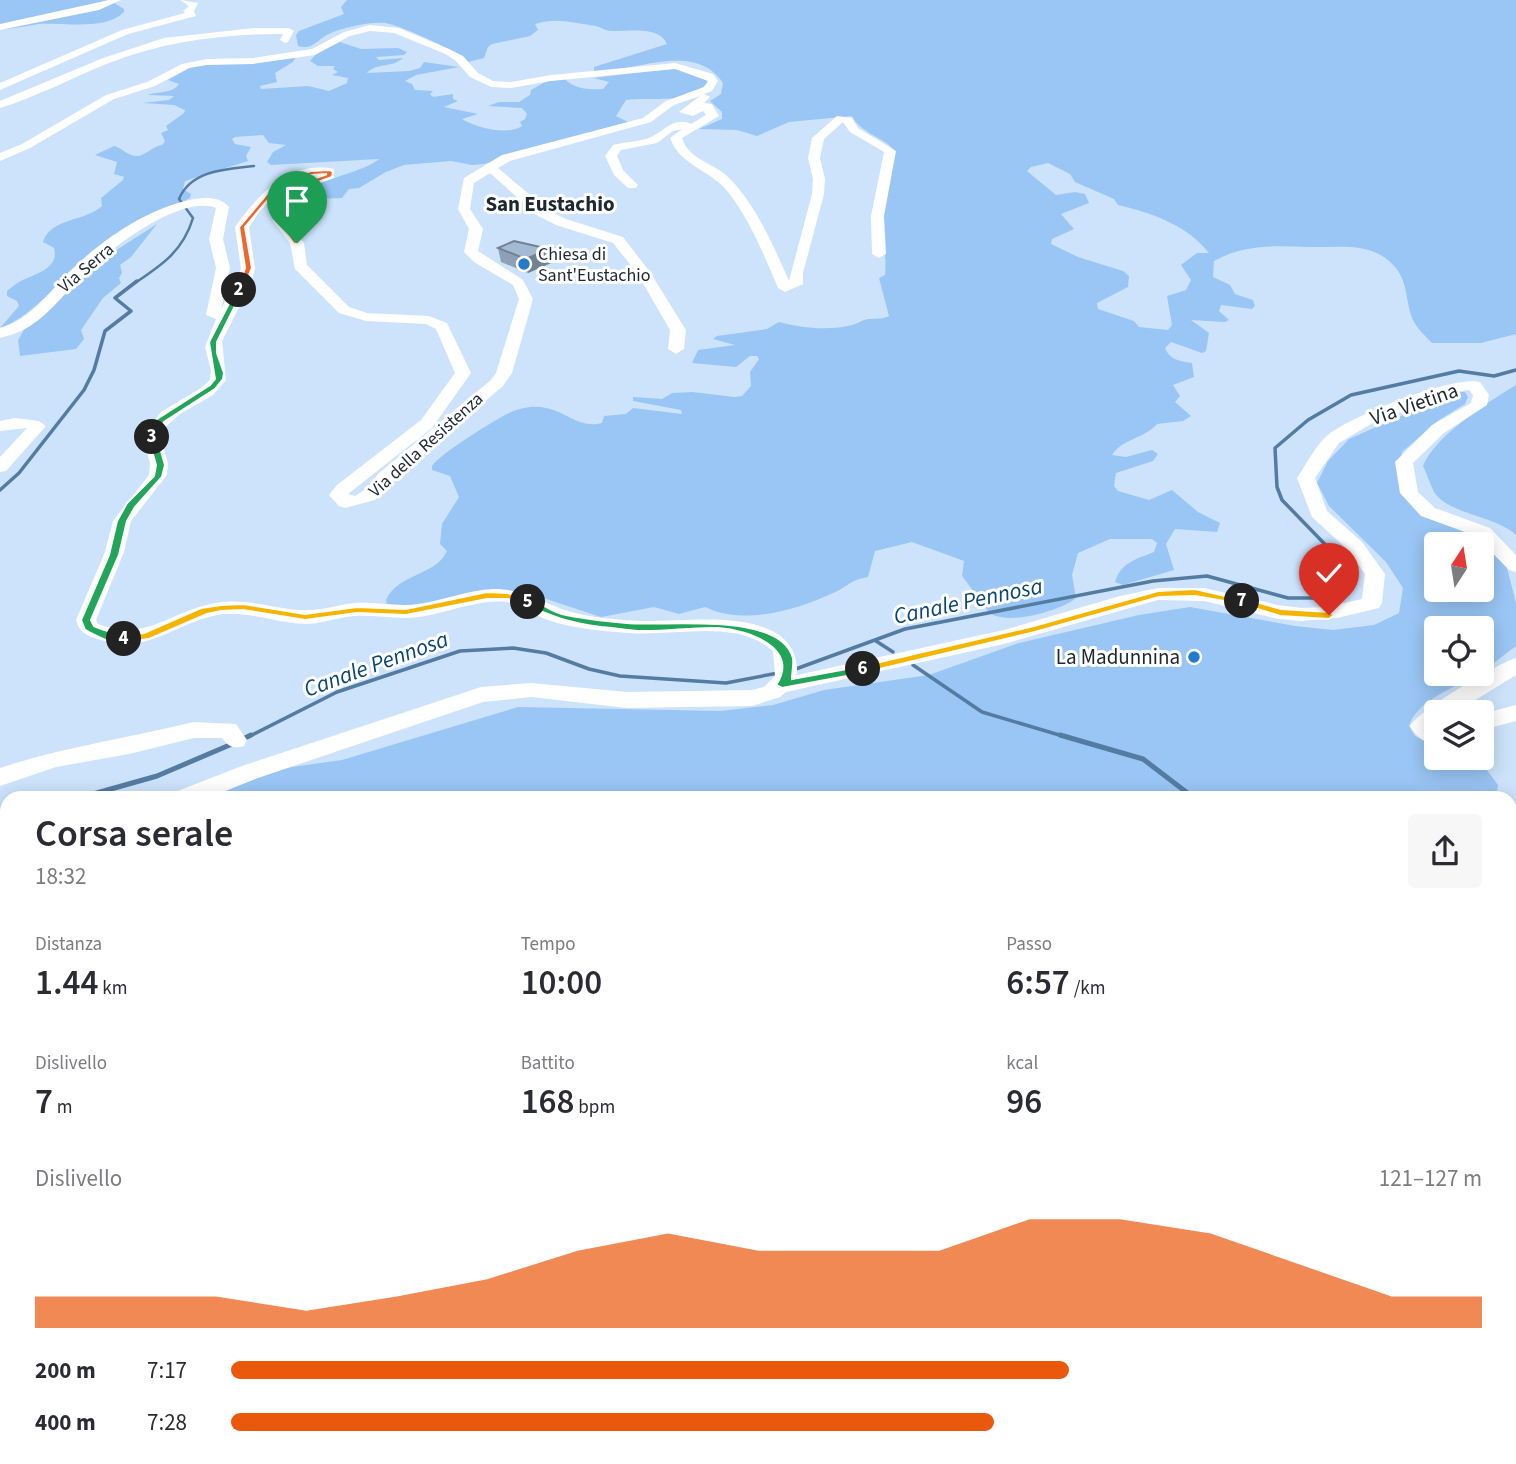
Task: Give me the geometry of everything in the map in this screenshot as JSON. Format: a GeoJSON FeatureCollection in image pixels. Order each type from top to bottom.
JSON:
{"type":"FeatureCollection","features":[{"type":"Feature","properties":{"kind":"street"},"geometry":{"type":"LineString","coordinates":[[0,27],[99,7],[117,0]]}},
{"type":"Feature","properties":{"kind":"street"},"geometry":{"type":"LineString","coordinates":[[0,87],[125,32],[193,14],[188,11],[195,5],[184,0]]}},
{"type":"Feature","properties":{"kind":"street"},"geometry":{"type":"LineString","coordinates":[[0,157],[26,146],[110,97],[151,83],[186,66],[207,62],[253,61],[315,52],[347,34],[370,28],[396,30],[459,58],[474,75],[491,84],[511,85],[551,78],[676,66],[709,76],[713,81],[719,82],[718,90],[684,112],[693,113],[702,106],[708,106],[708,111],[713,116],[678,136],[677,146],[692,162],[722,178],[735,195],[765,244],[785,288],[796,284],[796,273],[814,215],[820,179],[814,158],[818,138],[841,118],[848,120],[860,134],[890,151],[876,218],[879,254]]}},
{"type":"Feature","properties":{"kind":"street"},"geometry":{"type":"LineString","coordinates":[[0,105],[107,60],[167,40],[254,31],[289,31],[285,40]]}},
{"type":"Feature","properties":{"kind":"street","name":"Via della Resistenza"},"geometry":{"type":"LineString","coordinates":[[713,81],[708,89],[670,103],[647,120],[506,158],[468,181],[464,209],[476,229],[471,252],[478,260],[518,280],[524,287],[526,299],[504,373],[497,383],[385,477],[371,497],[360,502],[345,502],[338,495],[343,486],[369,470],[422,428],[463,373],[447,331],[442,326],[429,320],[356,315],[344,310],[300,266],[297,243],[280,220],[282,200],[293,189],[330,175],[330,172],[311,173],[277,184],[242,227],[248,268],[213,342],[219,379],[212,387],[160,421],[152,433],[152,444],[160,465],[158,477],[131,505],[122,521],[114,555],[86,620],[89,628],[110,638],[125,639],[146,636],[204,611],[221,608],[243,607],[305,617],[357,610],[406,612],[468,598],[508,596],[525,600],[557,616],[601,624],[638,627],[720,625],[739,628],[772,639],[783,648],[785,674]]}},
{"type":"Feature","properties":{"kind":"street"},"geometry":{"type":"LineString","coordinates":[[632,185],[618,172],[611,156],[613,150],[653,141],[669,128],[706,121]]}},
{"type":"Feature","properties":{"kind":"street"},"geometry":{"type":"LineString","coordinates":[[489,166],[543,213],[561,222],[618,240],[643,272],[678,330],[676,349]]}},
{"type":"Feature","properties":{"kind":"street","name":"Via Serra"},"geometry":{"type":"LineString","coordinates":[[0,333],[11,331],[35,315],[83,267],[101,254],[176,206],[192,202],[214,201],[223,207],[216,239],[223,268],[213,315],[228,315]]}},
{"type":"Feature","properties":{"kind":"street","name":"Via Vietina"},"geometry":{"type":"LineString","coordinates":[[785,674],[854,672],[1035,629],[1158,594],[1195,592],[1236,599],[1280,612],[1329,615],[1372,603],[1375,574],[1356,545],[1319,513],[1306,478],[1333,439],[1370,416],[1459,386],[1474,385],[1481,395],[1479,405],[1438,429],[1404,462],[1409,493],[1428,512],[1483,532],[1516,566]]}},
{"type":"Feature","properties":{"kind":"street"},"geometry":{"type":"LineString","coordinates":[[0,426],[29,422],[38,426],[0,467]]}},
{"type":"Feature","properties":{"kind":"street"},"geometry":{"type":"LineString","coordinates":[[1459,700],[1516,665]]}},
{"type":"Feature","properties":{"kind":"street"},"geometry":{"type":"LineString","coordinates":[[193,791],[243,754],[481,695],[531,690],[627,701],[751,698],[772,692],[785,674]]}},
{"type":"Feature","properties":{"kind":"street"},"geometry":{"type":"LineString","coordinates":[[1494,719],[1516,713]]}},
{"type":"Feature","properties":{"kind":"street"},"geometry":{"type":"LineString","coordinates":[[0,777],[54,759],[194,730],[228,730],[243,754]]}},
{"type":"Feature","properties":{"kind":"shaded area"},"geometry":{"type":"Polygon","coordinates":[[[0,0],[109,0],[124,9],[124,12],[116,18],[95,24],[39,24],[0,29],[0,0]]]}},
{"type":"Feature","properties":{"kind":"shaded area"},"geometry":{"type":"Polygon","coordinates":[[[347,0],[1516,0],[1516,334],[1481,343],[1432,343],[1414,322],[1405,287],[1395,267],[1386,258],[1365,249],[1260,247],[1225,255],[1214,261],[1213,277],[1230,285],[1235,294],[1253,300],[1255,306],[1252,309],[1221,305],[1219,311],[1229,320],[1225,322],[1191,320],[1209,333],[1206,351],[1202,353],[1171,342],[1165,348],[1179,361],[1192,363],[1194,377],[1173,385],[1180,396],[1175,402],[1191,416],[1183,421],[1157,424],[1122,445],[1112,455],[1126,457],[1152,450],[1158,454],[1153,461],[1116,473],[1114,486],[1118,491],[1149,500],[1172,490],[1198,512],[1220,523],[1217,532],[1175,529],[1166,544],[1174,570],[1123,585],[1115,582],[1121,570],[1130,562],[1154,552],[1157,543],[1152,539],[1110,539],[1078,553],[1072,575],[1076,598],[1046,612],[1019,618],[996,616],[988,611],[962,576],[964,561],[912,542],[875,551],[868,577],[803,605],[770,614],[736,615],[705,607],[679,614],[654,607],[601,617],[522,591],[498,591],[411,605],[387,605],[386,600],[399,584],[435,565],[447,551],[440,544],[442,524],[459,497],[450,476],[432,470],[432,466],[456,446],[501,417],[517,410],[537,407],[554,410],[587,424],[602,423],[604,416],[626,414],[633,408],[682,414],[681,410],[633,401],[633,397],[662,399],[672,393],[692,392],[742,396],[751,386],[750,372],[759,359],[757,356],[750,356],[736,367],[692,363],[698,350],[735,345],[713,339],[717,336],[767,329],[779,322],[834,328],[889,316],[879,278],[885,275],[884,210],[895,151],[861,127],[852,116],[789,122],[757,136],[737,130],[699,129],[722,119],[722,112],[710,101],[721,94],[723,83],[712,71],[698,64],[664,61],[597,74],[594,70],[594,67],[667,44],[663,38],[650,32],[609,31],[573,22],[543,22],[535,24],[538,30],[530,36],[492,44],[484,58],[468,62],[428,39],[385,23],[344,29],[326,35],[308,47],[298,46],[296,35],[299,31],[344,14],[341,7],[347,0]],[[1048,163],[1031,167],[1027,171],[1056,195],[1075,192],[1085,194],[1089,203],[1061,214],[1074,229],[1052,239],[1051,244],[1078,257],[1123,271],[1129,276],[1128,287],[1097,303],[1098,309],[1134,321],[1139,327],[1168,330],[1172,325],[1167,296],[1186,290],[1191,280],[1181,265],[1197,253],[1209,253],[1180,228],[1156,216],[1118,205],[1114,199],[1075,182],[1070,174],[1048,163]]]}},
{"type":"Feature","properties":{"kind":"shaded area"},"geometry":{"type":"Polygon","coordinates":[[[340,42],[361,49],[398,48],[407,52],[404,55],[376,57],[379,60],[403,58],[367,73],[409,71],[420,68],[424,62],[459,67],[416,75],[405,81],[412,84],[415,90],[433,91],[430,94],[433,97],[453,94],[453,99],[458,101],[444,107],[478,114],[462,119],[474,125],[500,130],[522,126],[520,122],[527,114],[522,108],[488,106],[499,102],[519,102],[530,95],[531,90],[547,81],[565,79],[577,87],[603,89],[609,82],[594,78],[675,68],[707,79],[707,83],[690,95],[669,99],[626,100],[616,116],[630,123],[484,164],[451,161],[404,165],[359,188],[349,189],[342,198],[315,199],[305,207],[287,209],[293,199],[303,191],[379,159],[271,165],[267,162],[273,152],[286,145],[269,143],[263,135],[235,137],[232,139],[235,144],[251,147],[246,156],[248,161],[185,181],[183,189],[191,194],[190,198],[106,247],[21,317],[0,328],[19,306],[17,301],[7,296],[7,291],[45,270],[53,261],[54,248],[43,242],[47,234],[61,224],[95,211],[102,206],[101,198],[123,180],[124,177],[114,174],[117,162],[95,155],[114,146],[132,155],[142,155],[162,145],[165,141],[161,133],[168,130],[166,126],[184,113],[185,110],[174,105],[143,103],[169,100],[174,96],[148,95],[176,87],[179,84],[168,80],[193,66],[296,56],[293,62],[275,73],[277,82],[260,86],[261,89],[308,86],[329,91],[347,83],[348,78],[332,75],[338,72],[333,69],[335,66],[318,66],[310,61],[317,53],[340,42]]]}},
{"type":"Feature","properties":{"kind":"shaded area"},"geometry":{"type":"Polygon","coordinates":[[[157,224],[131,257],[120,265],[121,283],[103,298],[81,330],[84,339],[76,349],[20,356],[18,340],[25,328],[101,260],[157,224]]]}},
{"type":"Feature","properties":{"kind":"shaded area"},"geometry":{"type":"Polygon","coordinates":[[[1516,385],[1516,535],[1507,528],[1441,500],[1434,492],[1423,466],[1438,443],[1450,432],[1516,385]]]}},
{"type":"Feature","properties":{"kind":"shaded area"},"geometry":{"type":"Polygon","coordinates":[[[1455,392],[1465,392],[1468,397],[1465,404],[1439,420],[1402,452],[1399,470],[1415,496],[1477,532],[1424,532],[1424,602],[1494,602],[1494,546],[1504,556],[1516,603],[1516,646],[1494,663],[1494,616],[1424,616],[1424,686],[1455,686],[1431,700],[1424,700],[1424,706],[1409,726],[1415,736],[1424,740],[1424,770],[1487,770],[1498,785],[1497,791],[222,791],[285,768],[342,760],[518,707],[720,711],[773,705],[824,690],[929,675],[1019,643],[1139,615],[1190,607],[1333,630],[1374,625],[1399,613],[1403,588],[1386,562],[1329,506],[1317,483],[1328,461],[1349,439],[1455,392]]]}},
{"type":"Feature","properties":{"kind":"building"},"geometry":{"type":"Polygon","coordinates":[[[514,241],[549,249],[526,259],[498,248],[514,241]]]}},
{"type":"Feature","properties":{"kind":"waterway"},"geometry":{"type":"LineString","coordinates":[[135,283],[163,263],[184,240],[193,218],[179,199],[192,182],[211,173],[254,166]]}},
{"type":"Feature","properties":{"kind":"waterway"},"geometry":{"type":"LineString","coordinates":[[0,490],[19,473],[84,390],[94,370],[105,331],[131,311],[115,298],[137,281]]}},
{"type":"Feature","properties":{"kind":"waterway","name":"Canale Pennosa"},"geometry":{"type":"LineString","coordinates":[[793,670],[905,629],[1153,581],[1207,576],[1288,598],[1320,598],[1345,583],[1348,568],[1282,500],[1277,487],[1275,448],[1308,420],[1351,395],[1459,371],[1494,376],[1516,370]]}},
{"type":"Feature","properties":{"kind":"waterway"},"geometry":{"type":"LineString","coordinates":[[876,641],[893,652]]}},
{"type":"Feature","properties":{"kind":"waterway","name":"Canale Pennosa"},"geometry":{"type":"LineString","coordinates":[[248,737],[337,692],[460,651],[513,648],[546,653],[589,669],[620,676],[726,683],[778,673]]}},
{"type":"Feature","properties":{"kind":"waterway"},"geometry":{"type":"LineString","coordinates":[[913,665],[982,712],[1066,737]]}},
{"type":"Feature","properties":{"kind":"waterway","name":"Canale Pennosa"},"geometry":{"type":"LineString","coordinates":[[243,739],[251,735]]}},
{"type":"Feature","properties":{"kind":"waterway"},"geometry":{"type":"LineString","coordinates":[[1060,735],[1143,759],[1185,791]]}},
{"type":"Feature","properties":{"kind":"waterway","name":"Canale Pennosa"},"geometry":{"type":"LineString","coordinates":[[104,791],[157,776],[232,744]]}},
{"type":"Feature","properties":{"kind":"place","name":"Chiesa di Sant'Eustachio"},"geometry":{"type":"Point","coordinates":[524,264]}},
{"type":"Feature","properties":{"kind":"place","name":"La Madunnina"},"geometry":{"type":"Point","coordinates":[1194,657]}},
{"type":"Feature","properties":{"kind":"district","name":"San Eustachio"},"geometry":{"type":"Point","coordinates":[550,204]}},
{"type":"Feature","properties":{"kind":"route"},"geometry":{"type":"LineString","coordinates":[[297,243],[280,220],[282,200],[293,189],[330,175],[330,172],[293,176],[277,184],[242,227],[248,268],[230,311],[213,342],[219,379],[198,397],[160,421],[152,433],[152,444],[160,465],[158,477],[131,505],[122,521],[114,555],[86,620],[89,628],[110,638],[125,639],[146,636],[204,611],[221,608],[243,607],[305,617],[357,610],[406,612],[468,598],[508,596],[525,600],[557,616],[601,624],[638,627],[720,625],[760,634],[783,648],[788,659],[786,679],[782,685],[854,672],[1035,629],[1158,594],[1195,592],[1236,599],[1280,612],[1329,615]]}}]}
